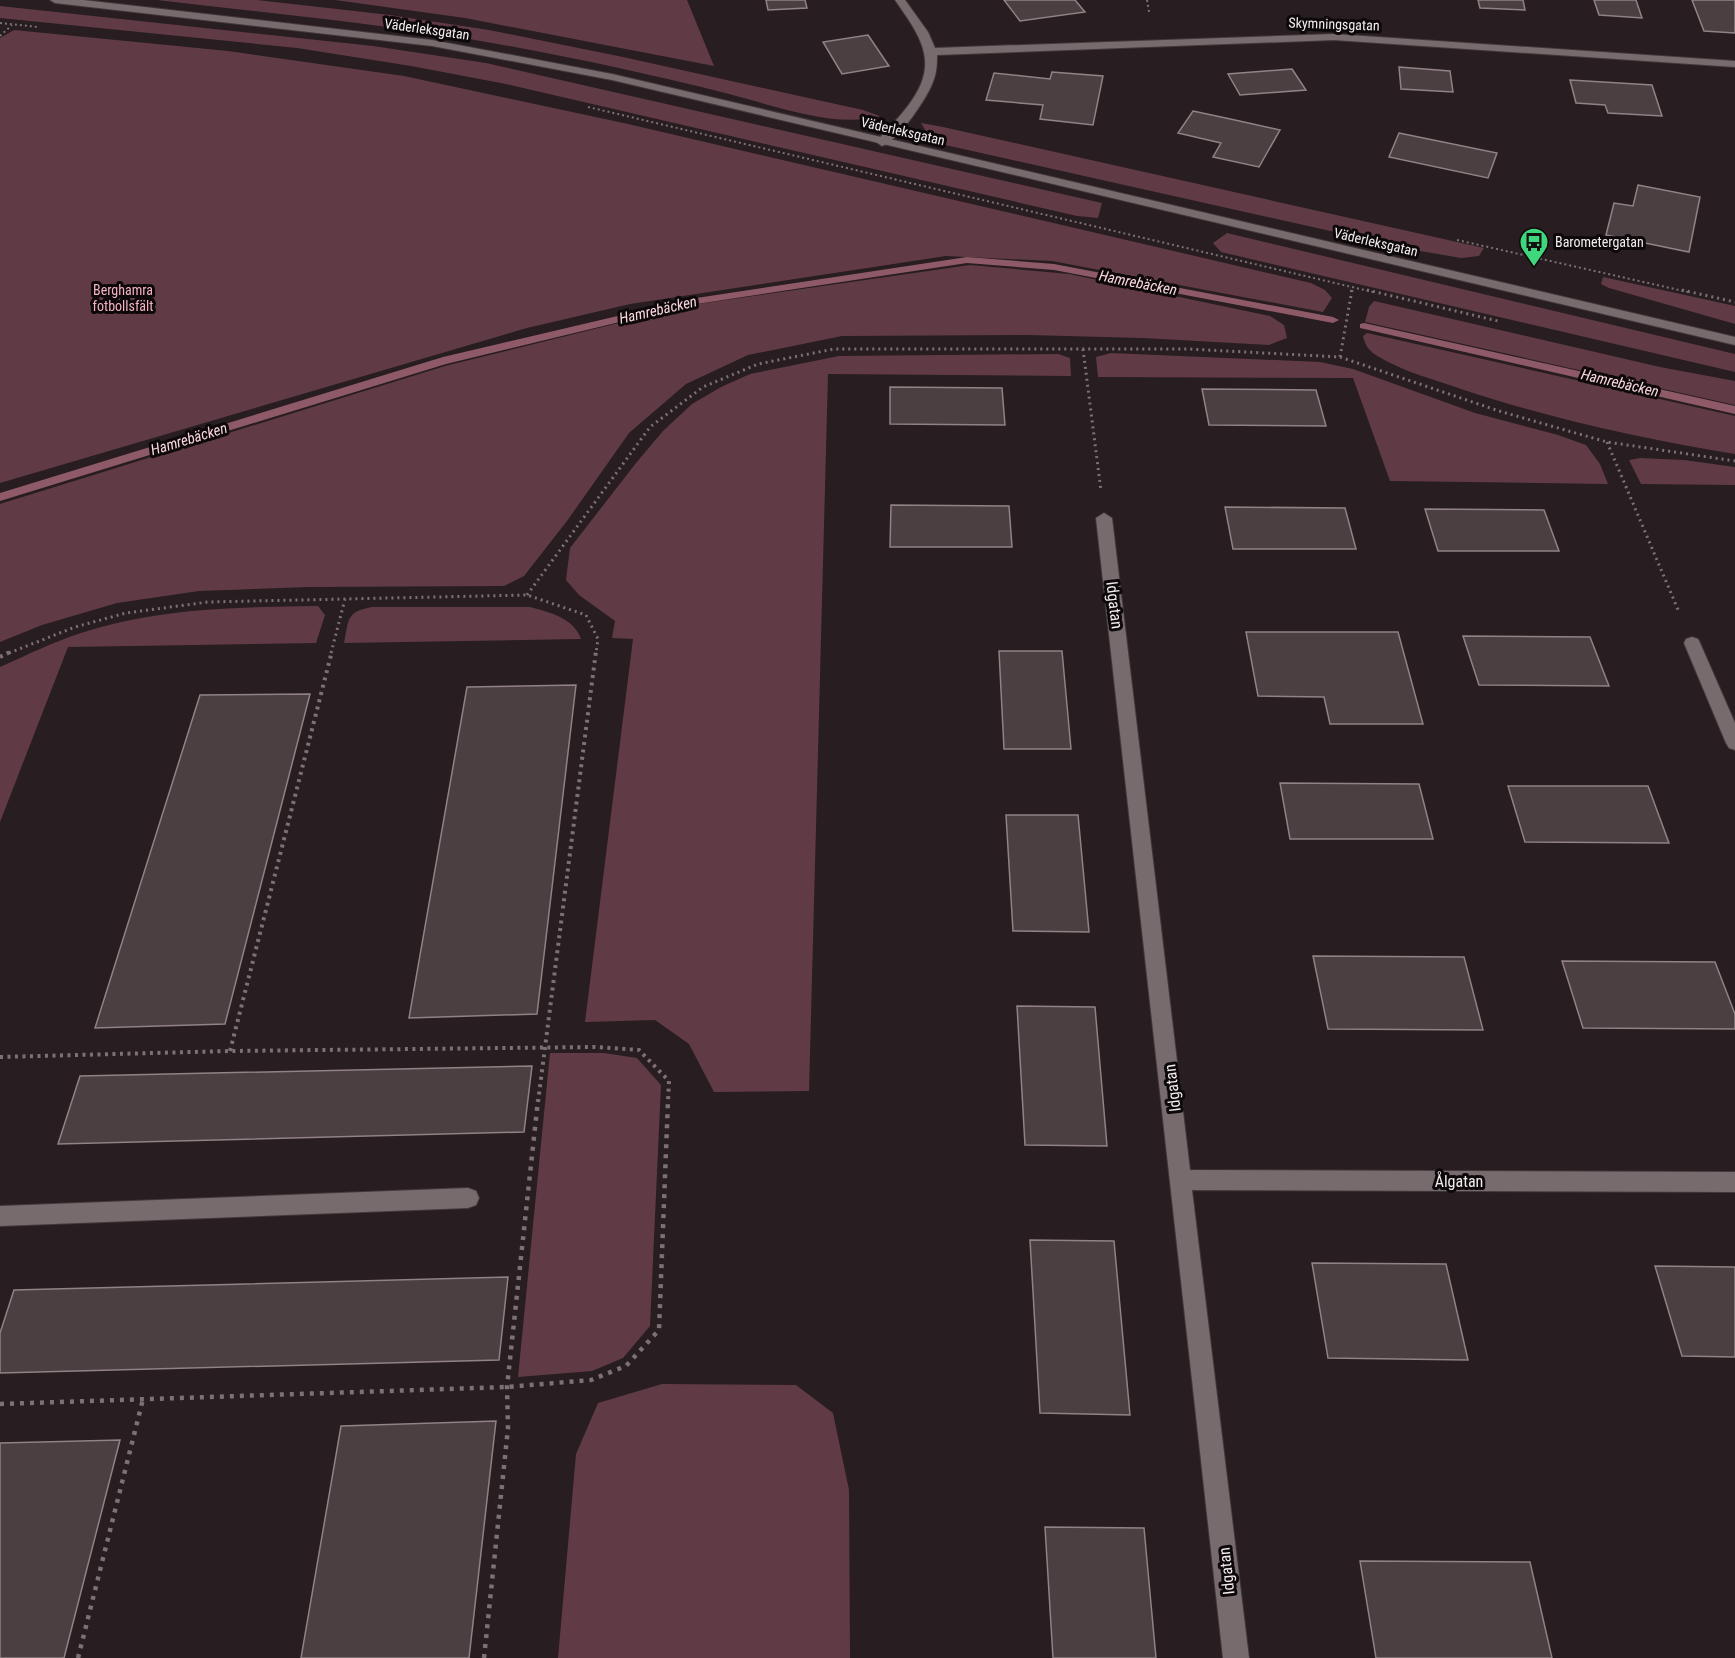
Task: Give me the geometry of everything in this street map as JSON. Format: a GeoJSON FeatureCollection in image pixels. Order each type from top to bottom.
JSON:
{"type":"FeatureCollection","features":[{"type":"Feature","properties":{"kind":"street","name":"Väderleksgatan"},"geometry":{"type":"LineString","coordinates":[[55,0],[289,25],[443,45],[612,77],[1735,341]]}},
{"type":"Feature","properties":{"kind":"street"},"geometry":{"type":"LineString","coordinates":[[882,142],[908,115],[929,82],[931,52],[916,23],[900,0]]}},
{"type":"Feature","properties":{"kind":"street","name":"Skymningsgatan"},"geometry":{"type":"LineString","coordinates":[[931,52],[1334,37],[1735,64]]}},
{"type":"Feature","properties":{"kind":"street","name":"Idgatan"},"geometry":{"type":"LineString","coordinates":[[1104,518],[1236,1658]]}},
{"type":"Feature","properties":{"kind":"street"},"geometry":{"type":"LineString","coordinates":[[1692,643],[1735,743]]}},
{"type":"Feature","properties":{"kind":"street","name":"Ålgatan"},"geometry":{"type":"LineString","coordinates":[[1182,1180],[1735,1182]]}},
{"type":"Feature","properties":{"kind":"street"},"geometry":{"type":"LineString","coordinates":[[0,1216],[468,1198]]}},
{"type":"Feature","properties":{"kind":"path"},"geometry":{"type":"LineString","coordinates":[[0,23],[47,28]]}},
{"type":"Feature","properties":{"kind":"path"},"geometry":{"type":"LineString","coordinates":[[0,36],[12,24]]}},
{"type":"Feature","properties":{"kind":"path"},"geometry":{"type":"LineString","coordinates":[[586,107],[1352,288],[1340,357]]}},
{"type":"Feature","properties":{"kind":"path"},"geometry":{"type":"LineString","coordinates":[[527,595],[650,427],[703,387],[759,364],[834,349],[1190,349],[1340,357],[1500,411],[1607,442],[1735,461]]}},
{"type":"Feature","properties":{"kind":"path"},"geometry":{"type":"LineString","coordinates":[[1083,349],[1104,518]]}},
{"type":"Feature","properties":{"kind":"path"},"geometry":{"type":"LineString","coordinates":[[1607,442],[1692,643]]}},
{"type":"Feature","properties":{"kind":"path"},"geometry":{"type":"LineString","coordinates":[[0,657],[25,645],[65,631],[126,613],[208,602],[527,595],[586,615],[598,639],[544,1047],[507,1387],[508,1428],[484,1658]]}},
{"type":"Feature","properties":{"kind":"path"},"geometry":{"type":"LineString","coordinates":[[230,1051],[345,599]]}},
{"type":"Feature","properties":{"kind":"path"},"geometry":{"type":"LineString","coordinates":[[0,1057],[544,1047],[639,1050],[669,1081],[659,1330],[626,1366],[591,1380],[507,1387],[0,1404]]}},
{"type":"Feature","properties":{"kind":"path"},"geometry":{"type":"LineString","coordinates":[[78,1658],[143,1399]]}},
{"type":"Feature","properties":{"kind":"green space"},"geometry":{"type":"Polygon","coordinates":[[[157,0],[257,0],[390,15],[489,30],[623,57],[863,110],[880,116],[844,120],[825,118],[630,71],[463,38],[349,22],[157,0]]]}},
{"type":"Feature","properties":{"kind":"green space"},"geometry":{"type":"Polygon","coordinates":[[[335,0],[687,0],[714,66],[465,18],[335,0]]]}},
{"type":"Feature","properties":{"kind":"green space"},"geometry":{"type":"Polygon","coordinates":[[[0,6],[373,46],[486,63],[1102,203],[1098,218],[1077,216],[506,84],[297,48],[0,18],[0,6]]]}},
{"type":"Feature","properties":{"kind":"green space","name":"Berghamra fotbollsfält"},"geometry":{"type":"Polygon","coordinates":[[[14,30],[228,51],[404,76],[628,124],[1311,283],[1325,290],[1332,298],[1323,312],[1052,261],[946,256],[630,304],[527,328],[0,483],[0,38],[14,30]]]}},
{"type":"Feature","properties":{"kind":"green space"},"geometry":{"type":"Polygon","coordinates":[[[921,123],[1484,248],[1479,256],[1461,258],[1420,251],[941,144],[928,135],[921,123]]]}},
{"type":"Feature","properties":{"kind":"green space"},"geometry":{"type":"Polygon","coordinates":[[[1227,233],[1735,354],[1735,372],[1221,252],[1213,243],[1227,233]]]}},
{"type":"Feature","properties":{"kind":"green space"},"geometry":{"type":"Polygon","coordinates":[[[970,265],[1069,274],[1270,316],[1284,325],[1287,338],[1269,345],[1028,335],[842,336],[748,355],[686,384],[629,433],[567,521],[524,576],[504,586],[308,587],[199,591],[117,603],[42,625],[0,642],[0,504],[445,366],[691,305],[970,265]]]}},
{"type":"Feature","properties":{"kind":"green space"},"geometry":{"type":"Polygon","coordinates":[[[1603,277],[1735,306],[1735,324],[1609,288],[1601,284],[1603,277]]]}},
{"type":"Feature","properties":{"kind":"green space"},"geometry":{"type":"Polygon","coordinates":[[[1374,301],[1660,367],[1735,381],[1735,405],[1365,322],[1369,307],[1374,301]]]}},
{"type":"Feature","properties":{"kind":"green space"},"geometry":{"type":"Polygon","coordinates":[[[1367,333],[1735,416],[1735,454],[1598,427],[1464,390],[1409,371],[1379,357],[1365,343],[1363,336],[1367,333]]]}},
{"type":"Feature","properties":{"kind":"green space"},"geometry":{"type":"Polygon","coordinates":[[[1111,353],[1320,362],[1353,369],[1475,413],[1558,435],[1586,445],[1600,464],[1608,484],[1390,481],[1353,378],[1098,377],[1096,357],[1111,353]]]}},
{"type":"Feature","properties":{"kind":"green space"},"geometry":{"type":"Polygon","coordinates":[[[1058,354],[1070,358],[1071,376],[828,374],[809,1091],[714,1092],[689,1044],[655,1020],[585,1022],[633,639],[612,638],[615,621],[579,595],[566,580],[570,548],[663,431],[692,404],[750,374],[839,356],[1058,354]]]}},
{"type":"Feature","properties":{"kind":"green space"},"geometry":{"type":"Polygon","coordinates":[[[1640,458],[1684,460],[1735,467],[1735,485],[1641,484],[1629,460],[1640,458]]]}},
{"type":"Feature","properties":{"kind":"green space"},"geometry":{"type":"Polygon","coordinates":[[[318,606],[325,615],[316,643],[68,647],[0,822],[0,667],[71,637],[139,618],[198,610],[318,606]]]}},
{"type":"Feature","properties":{"kind":"green space"},"geometry":{"type":"Polygon","coordinates":[[[372,607],[530,607],[567,621],[578,632],[581,639],[344,643],[353,614],[372,607]]]}},
{"type":"Feature","properties":{"kind":"green space"},"geometry":{"type":"Polygon","coordinates":[[[550,1053],[604,1053],[637,1058],[661,1085],[650,1326],[623,1358],[592,1371],[518,1377],[550,1053]]]}},
{"type":"Feature","properties":{"kind":"green space"},"geometry":{"type":"Polygon","coordinates":[[[662,1384],[796,1385],[833,1413],[849,1490],[850,1658],[558,1658],[576,1454],[598,1403],[662,1384]]]}},
{"type":"Feature","properties":{"kind":"building"},"geometry":{"type":"Polygon","coordinates":[[[766,0],[805,0],[807,8],[768,10],[766,0]]]}},
{"type":"Feature","properties":{"kind":"building"},"geometry":{"type":"Polygon","coordinates":[[[1004,0],[1075,0],[1085,12],[1020,21],[1004,0]]]}},
{"type":"Feature","properties":{"kind":"building"},"geometry":{"type":"Polygon","coordinates":[[[1478,0],[1523,0],[1525,10],[1480,8],[1478,0]]]}},
{"type":"Feature","properties":{"kind":"building"},"geometry":{"type":"Polygon","coordinates":[[[1594,0],[1636,0],[1642,18],[1599,15],[1594,0]]]}},
{"type":"Feature","properties":{"kind":"building"},"geometry":{"type":"Polygon","coordinates":[[[1692,0],[1735,0],[1735,33],[1704,31],[1692,0]]]}},
{"type":"Feature","properties":{"kind":"building"},"geometry":{"type":"Polygon","coordinates":[[[868,35],[889,66],[842,74],[823,42],[868,35]]]}},
{"type":"Feature","properties":{"kind":"building"},"geometry":{"type":"Polygon","coordinates":[[[1399,67],[1450,71],[1453,92],[1401,89],[1399,67]]]}},
{"type":"Feature","properties":{"kind":"building"},"geometry":{"type":"Polygon","coordinates":[[[1292,69],[1306,90],[1240,95],[1228,74],[1292,69]]]}},
{"type":"Feature","properties":{"kind":"building"},"geometry":{"type":"Polygon","coordinates":[[[1052,72],[1103,76],[1093,125],[1040,119],[1043,105],[986,100],[994,73],[1050,79],[1052,72]]]}},
{"type":"Feature","properties":{"kind":"building"},"geometry":{"type":"Polygon","coordinates":[[[1570,80],[1652,85],[1662,116],[1608,113],[1605,105],[1576,103],[1570,80]]]}},
{"type":"Feature","properties":{"kind":"building"},"geometry":{"type":"Polygon","coordinates":[[[1193,111],[1280,130],[1259,167],[1213,157],[1221,143],[1178,133],[1193,111]]]}},
{"type":"Feature","properties":{"kind":"building"},"geometry":{"type":"Polygon","coordinates":[[[1399,133],[1497,153],[1488,178],[1389,157],[1399,133]]]}},
{"type":"Feature","properties":{"kind":"building"},"geometry":{"type":"Polygon","coordinates":[[[1638,185],[1700,197],[1689,252],[1606,235],[1614,203],[1633,206],[1638,185]]]}},
{"type":"Feature","properties":{"kind":"building"},"geometry":{"type":"Polygon","coordinates":[[[890,387],[1002,388],[1005,425],[890,424],[890,387]]]}},
{"type":"Feature","properties":{"kind":"building"},"geometry":{"type":"Polygon","coordinates":[[[1202,389],[1316,390],[1326,426],[1209,425],[1202,389]]]}},
{"type":"Feature","properties":{"kind":"building"},"geometry":{"type":"Polygon","coordinates":[[[891,505],[1009,506],[1012,547],[890,547],[891,505]]]}},
{"type":"Feature","properties":{"kind":"building"},"geometry":{"type":"Polygon","coordinates":[[[1225,507],[1345,508],[1356,549],[1233,549],[1225,507]]]}},
{"type":"Feature","properties":{"kind":"building"},"geometry":{"type":"Polygon","coordinates":[[[1425,509],[1544,510],[1559,551],[1438,551],[1425,509]]]}},
{"type":"Feature","properties":{"kind":"building"},"geometry":{"type":"Polygon","coordinates":[[[1246,632],[1398,632],[1423,724],[1330,724],[1324,697],[1258,696],[1246,632]]]}},
{"type":"Feature","properties":{"kind":"building"},"geometry":{"type":"Polygon","coordinates":[[[1463,636],[1590,637],[1609,686],[1479,685],[1463,636]]]}},
{"type":"Feature","properties":{"kind":"building"},"geometry":{"type":"Polygon","coordinates":[[[999,651],[1062,651],[1071,749],[1004,749],[999,651]]]}},
{"type":"Feature","properties":{"kind":"building"},"geometry":{"type":"Polygon","coordinates":[[[576,685],[537,1014],[409,1018],[467,687],[576,685]]]}},
{"type":"Feature","properties":{"kind":"building"},"geometry":{"type":"Polygon","coordinates":[[[310,694],[225,1024],[95,1028],[200,695],[310,694]]]}},
{"type":"Feature","properties":{"kind":"building"},"geometry":{"type":"Polygon","coordinates":[[[1280,783],[1419,784],[1433,839],[1290,839],[1280,783]]]}},
{"type":"Feature","properties":{"kind":"building"},"geometry":{"type":"Polygon","coordinates":[[[1508,786],[1648,786],[1669,843],[1525,842],[1508,786]]]}},
{"type":"Feature","properties":{"kind":"building"},"geometry":{"type":"Polygon","coordinates":[[[1006,815],[1078,815],[1089,932],[1013,931],[1006,815]]]}},
{"type":"Feature","properties":{"kind":"building"},"geometry":{"type":"Polygon","coordinates":[[[1313,956],[1464,957],[1483,1030],[1328,1029],[1313,956]]]}},
{"type":"Feature","properties":{"kind":"building"},"geometry":{"type":"Polygon","coordinates":[[[1562,961],[1715,962],[1735,1014],[1735,1029],[1583,1028],[1562,961]]]}},
{"type":"Feature","properties":{"kind":"building"},"geometry":{"type":"Polygon","coordinates":[[[1017,1006],[1095,1007],[1107,1146],[1025,1145],[1017,1006]]]}},
{"type":"Feature","properties":{"kind":"building"},"geometry":{"type":"Polygon","coordinates":[[[532,1066],[524,1132],[58,1144],[80,1076],[532,1066]]]}},
{"type":"Feature","properties":{"kind":"building"},"geometry":{"type":"Polygon","coordinates":[[[1030,1240],[1114,1241],[1130,1415],[1040,1413],[1030,1240]]]}},
{"type":"Feature","properties":{"kind":"building"},"geometry":{"type":"Polygon","coordinates":[[[1312,1263],[1446,1264],[1468,1360],[1328,1358],[1312,1263]]]}},
{"type":"Feature","properties":{"kind":"building"},"geometry":{"type":"Polygon","coordinates":[[[1655,1266],[1735,1267],[1735,1357],[1682,1356],[1655,1266]]]}},
{"type":"Feature","properties":{"kind":"building"},"geometry":{"type":"Polygon","coordinates":[[[508,1277],[499,1360],[0,1373],[0,1333],[14,1290],[508,1277]]]}},
{"type":"Feature","properties":{"kind":"building"},"geometry":{"type":"Polygon","coordinates":[[[496,1421],[469,1658],[301,1658],[341,1426],[496,1421]]]}},
{"type":"Feature","properties":{"kind":"building"},"geometry":{"type":"Polygon","coordinates":[[[120,1440],[64,1658],[0,1658],[0,1443],[120,1440]]]}},
{"type":"Feature","properties":{"kind":"building"},"geometry":{"type":"Polygon","coordinates":[[[1045,1527],[1144,1528],[1156,1658],[1053,1658],[1045,1527]]]}},
{"type":"Feature","properties":{"kind":"building"},"geometry":{"type":"Polygon","coordinates":[[[1360,1561],[1530,1562],[1552,1658],[1376,1658],[1360,1561]]]}},
{"type":"Feature","properties":{"kind":"waterway","name":"Hamrebäcken"},"geometry":{"type":"LineString","coordinates":[[0,497],[443,361],[690,302],[967,260],[1054,267],[1333,320]]}},
{"type":"Feature","properties":{"kind":"waterway","name":"Hamrebäcken"},"geometry":{"type":"LineString","coordinates":[[1364,326],[1735,410]]}},
{"type":"Feature","properties":{"kind":"place","name":"Barometergatan"},"geometry":{"type":"Point","coordinates":[1534,268]}}]}
